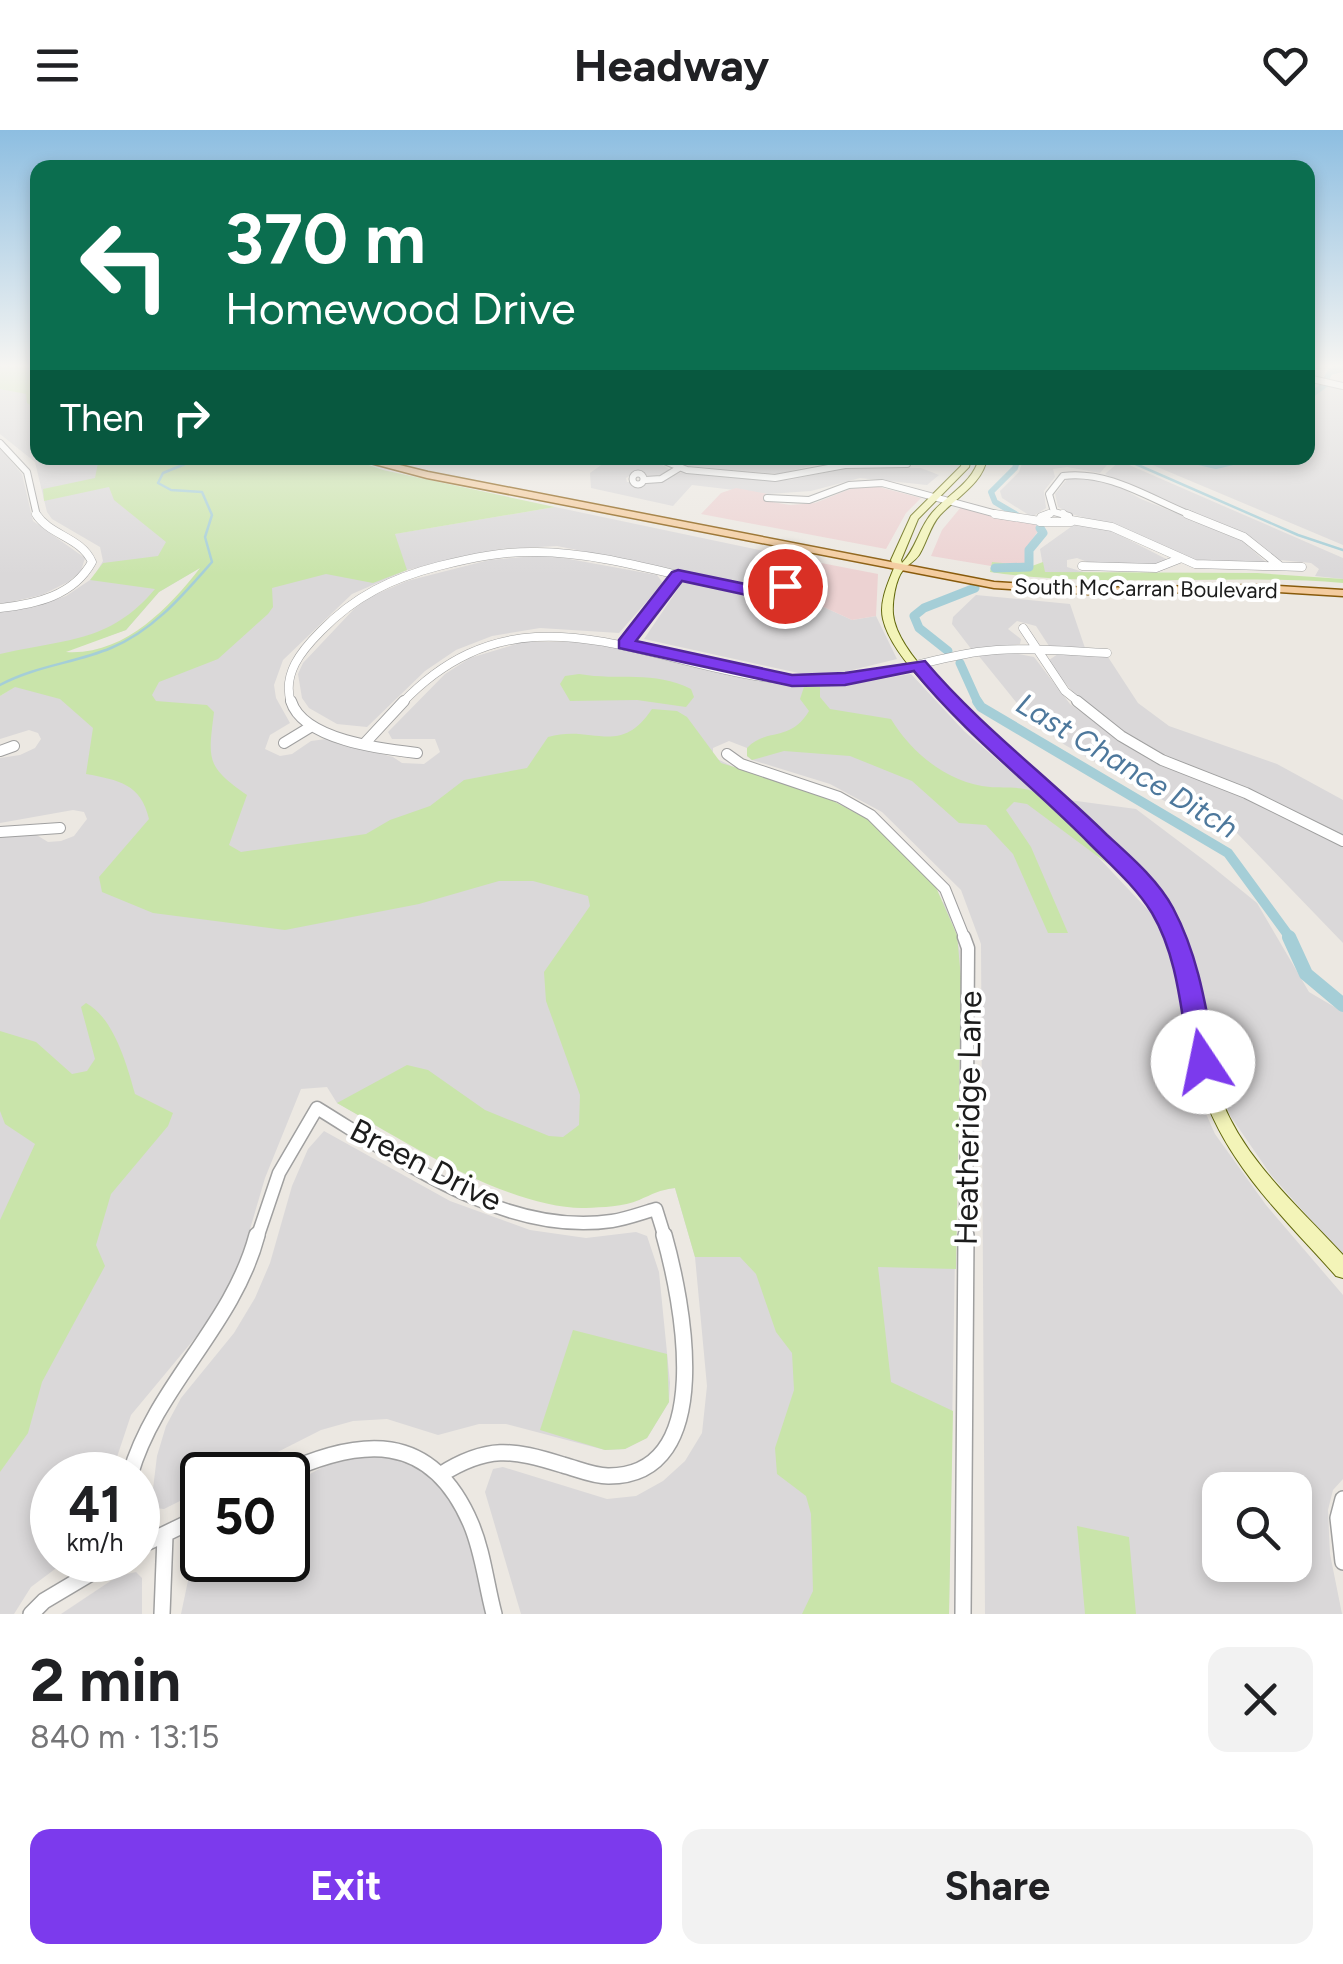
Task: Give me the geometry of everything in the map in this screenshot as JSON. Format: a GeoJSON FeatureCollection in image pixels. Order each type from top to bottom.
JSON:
{"type":"FeatureCollection","features":[{"type":"Feature","properties":{"kind":"main road","name":"South McCarran Boulevard"},"geometry":{"type":"LineString","coordinates":[[389,465],[902,563]]}},
{"type":"Feature","properties":{"kind":"main road","name":"South McCarran Boulevard"},"geometry":{"type":"LineString","coordinates":[[407,465],[902,563],[954,580],[1054,590],[1343,591]]}},
{"type":"Feature","properties":{"kind":"main road"},"geometry":{"type":"LineString","coordinates":[[965,465],[914,518],[889,598],[888,619],[897,639],[955,709],[1050,792],[1132,872],[1162,908],[1184,960],[1208,1080],[1225,1124],[1260,1176],[1343,1270]]}},
{"type":"Feature","properties":{"kind":"main road"},"geometry":{"type":"LineString","coordinates":[[902,563],[931,520],[980,471],[981,465]]}},
{"type":"Feature","properties":{"kind":"street"},"geometry":{"type":"LineString","coordinates":[[0,442],[25,466],[38,517],[50,530],[86,548],[92,562],[82,578],[64,590],[41,600],[0,608]]}},
{"type":"Feature","properties":{"kind":"street"},"geometry":{"type":"LineString","coordinates":[[672,465],[775,478],[845,465]]}},
{"type":"Feature","properties":{"kind":"street"},"geometry":{"type":"LineString","coordinates":[[646,480],[661,479],[678,468]]}},
{"type":"Feature","properties":{"kind":"street"},"geometry":{"type":"LineString","coordinates":[[1054,512],[1049,494],[1063,476],[1102,475],[1244,538],[1279,565]]}},
{"type":"Feature","properties":{"kind":"street"},"geometry":{"type":"LineString","coordinates":[[767,498],[809,500],[869,482],[1010,518],[1061,526],[1071,520],[1112,527],[1178,559],[1210,566],[1302,567]]}},
{"type":"Feature","properties":{"kind":"street"},"geometry":{"type":"LineString","coordinates":[[1040,521],[1054,512],[1068,515],[1071,520]]}},
{"type":"Feature","properties":{"kind":"street"},"geometry":{"type":"LineString","coordinates":[[416,753],[365,743],[312,726],[287,700],[284,682],[292,663],[338,614],[381,586],[485,557],[532,551],[578,555],[776,593]]}},
{"type":"Feature","properties":{"kind":"street"},"geometry":{"type":"LineString","coordinates":[[1082,566],[1156,568],[1178,559]]}},
{"type":"Feature","properties":{"kind":"street"},"geometry":{"type":"LineString","coordinates":[[625,644],[678,575]]}},
{"type":"Feature","properties":{"kind":"street"},"geometry":{"type":"LineString","coordinates":[[1022,628],[1048,670],[1076,702],[1136,746],[1246,792],[1343,841]]}},
{"type":"Feature","properties":{"kind":"street"},"geometry":{"type":"LineString","coordinates":[[365,743],[429,677],[482,647],[546,634],[625,644],[792,680],[845,679],[978,652],[1108,652]]}},
{"type":"Feature","properties":{"kind":"street"},"geometry":{"type":"LineString","coordinates":[[284,744],[312,726]]}},
{"type":"Feature","properties":{"kind":"street"},"geometry":{"type":"LineString","coordinates":[[0,752],[14,746]]}},
{"type":"Feature","properties":{"kind":"street","name":"Heatheridge Lane"},"geometry":{"type":"LineString","coordinates":[[727,754],[741,764],[839,796],[870,815],[945,889],[968,948],[963,1614]]}},
{"type":"Feature","properties":{"kind":"street"},"geometry":{"type":"LineString","coordinates":[[0,832],[60,828]]}},
{"type":"Feature","properties":{"kind":"street","name":"Breen Drive"},"geometry":{"type":"LineString","coordinates":[[137,1452],[159,1400],[205,1342],[240,1286],[282,1166],[317,1108],[460,1190],[546,1220],[596,1223],[656,1209],[676,1278],[686,1394],[677,1432],[666,1449],[650,1463],[615,1476],[596,1476],[516,1450],[497,1449],[460,1460],[440,1475]]}},
{"type":"Feature","properties":{"kind":"street"},"geometry":{"type":"LineString","coordinates":[[310,1460],[361,1445],[406,1452],[440,1475],[472,1525],[494,1614]]}},
{"type":"Feature","properties":{"kind":"street"},"geometry":{"type":"LineString","coordinates":[[1343,1499],[1338,1518],[1343,1562]]}},
{"type":"Feature","properties":{"kind":"street"},"geometry":{"type":"LineString","coordinates":[[160,1538],[180,1528]]}},
{"type":"Feature","properties":{"kind":"street"},"geometry":{"type":"LineString","coordinates":[[162,1614],[165,1536]]}},
{"type":"Feature","properties":{"kind":"street"},"geometry":{"type":"LineString","coordinates":[[30,1614],[76,1582]]}},
{"type":"Feature","properties":{"kind":"shaded area"},"geometry":{"type":"Polygon","coordinates":[[[3,436],[30,436],[30,458],[3,436]]]}},
{"type":"Feature","properties":{"kind":"shaded area"},"geometry":{"type":"Polygon","coordinates":[[[1315,436],[1343,436],[1343,545],[1153,465],[1315,465],[1315,436]]]}},
{"type":"Feature","properties":{"kind":"shaded area"},"geometry":{"type":"Polygon","coordinates":[[[0,448],[22,474],[33,521],[85,558],[81,571],[68,582],[42,595],[6,603],[0,603],[0,448]]]}},
{"type":"Feature","properties":{"kind":"shaded area"},"geometry":{"type":"Polygon","coordinates":[[[36,465],[181,465],[203,566],[159,592],[126,630],[38,660],[0,679],[0,612],[34,607],[66,596],[93,578],[103,561],[100,547],[52,519],[36,465]]]}},
{"type":"Feature","properties":{"kind":"shaded area"},"geometry":{"type":"Polygon","coordinates":[[[601,465],[662,465],[670,470],[656,477],[633,474],[626,478],[627,482],[656,483],[682,472],[789,480],[851,467],[921,468],[939,475],[927,485],[860,478],[811,491],[768,494],[692,485],[673,506],[591,488],[590,473],[601,465]]]}},
{"type":"Feature","properties":{"kind":"shaded area"},"geometry":{"type":"Polygon","coordinates":[[[686,465],[815,465],[778,474],[686,465]]]}},
{"type":"Feature","properties":{"kind":"shaded area"},"geometry":{"type":"Polygon","coordinates":[[[1022,465],[1107,465],[1100,473],[1067,467],[1053,469],[1055,477],[1044,491],[1046,508],[1032,517],[1002,498],[1000,491],[1022,465]]]}},
{"type":"Feature","properties":{"kind":"shaded area"},"geometry":{"type":"Polygon","coordinates":[[[1115,465],[1129,465],[1343,558],[1343,579],[1315,576],[1319,569],[1311,563],[1280,560],[1245,535],[1105,474],[1115,465]]]}},
{"type":"Feature","properties":{"kind":"shaded area"},"geometry":{"type":"Polygon","coordinates":[[[1068,478],[1113,483],[1141,499],[1239,538],[1267,563],[1191,560],[1119,527],[1071,514],[1058,507],[1055,494],[1068,478]]]}},
{"type":"Feature","properties":{"kind":"shaded area"},"geometry":{"type":"Polygon","coordinates":[[[875,486],[921,498],[906,513],[886,549],[701,514],[721,493],[736,488],[768,494],[766,501],[790,505],[815,503],[855,487],[875,486]]]}},
{"type":"Feature","properties":{"kind":"shaded area"},"geometry":{"type":"Polygon","coordinates":[[[555,507],[811,561],[798,584],[787,582],[767,588],[557,546],[500,549],[407,570],[352,594],[283,660],[274,685],[276,698],[290,723],[270,735],[265,749],[280,756],[292,754],[311,741],[326,739],[393,757],[402,763],[424,764],[440,752],[435,739],[392,739],[388,732],[445,674],[470,658],[523,642],[591,642],[804,687],[846,685],[911,674],[964,731],[1046,802],[1165,928],[1178,966],[1189,1062],[1215,1134],[1266,1205],[1343,1295],[1343,1479],[1333,1490],[1328,1510],[1330,1554],[1342,1614],[985,1614],[981,944],[961,890],[882,812],[830,784],[752,760],[747,756],[747,748],[729,741],[713,748],[713,757],[946,904],[960,951],[949,1614],[521,1614],[485,1492],[493,1469],[503,1467],[607,1499],[636,1496],[663,1481],[685,1461],[702,1433],[707,1386],[695,1257],[675,1188],[653,1191],[639,1200],[580,1208],[507,1190],[444,1163],[337,1103],[327,1087],[301,1089],[265,1178],[241,1260],[226,1291],[205,1326],[131,1415],[119,1452],[30,1452],[30,1582],[38,1582],[14,1614],[0,1614],[0,836],[35,834],[48,842],[61,841],[74,836],[87,819],[84,812],[73,810],[0,823],[0,758],[20,755],[35,748],[41,739],[29,730],[0,739],[0,696],[22,682],[394,534],[555,507]]]}},
{"type":"Feature","properties":{"kind":"shaded area"},"geometry":{"type":"Polygon","coordinates":[[[961,507],[1037,525],[1038,531],[1026,549],[1026,564],[991,566],[931,556],[942,530],[961,507]]]}},
{"type":"Feature","properties":{"kind":"shaded area"},"geometry":{"type":"Polygon","coordinates":[[[1075,524],[1106,528],[1168,560],[1154,566],[1098,566],[1077,558],[1067,560],[1067,567],[1090,574],[1044,572],[1040,549],[1075,524]]]}},
{"type":"Feature","properties":{"kind":"shaded area"},"geometry":{"type":"Polygon","coordinates":[[[547,555],[657,575],[663,583],[619,633],[540,628],[492,636],[456,650],[425,671],[367,727],[337,724],[309,708],[302,698],[298,674],[303,663],[370,597],[407,581],[489,560],[547,555]]]}},
{"type":"Feature","properties":{"kind":"shaded area"},"geometry":{"type":"Polygon","coordinates":[[[811,561],[878,574],[876,616],[852,620],[804,598],[806,591],[798,584],[811,561]]]}},
{"type":"Feature","properties":{"kind":"shaded area"},"geometry":{"type":"Polygon","coordinates":[[[692,581],[782,601],[804,598],[852,620],[876,616],[897,659],[844,672],[803,674],[644,639],[682,583],[692,581]]]}},
{"type":"Feature","properties":{"kind":"shaded area"},"geometry":{"type":"Polygon","coordinates":[[[976,595],[1070,604],[1085,648],[1049,646],[1036,626],[1017,621],[1008,629],[1021,639],[1020,644],[972,650],[952,624],[953,617],[976,595]]]}},
{"type":"Feature","properties":{"kind":"shaded area"},"geometry":{"type":"Polygon","coordinates":[[[1013,653],[1034,657],[1070,704],[1129,746],[1244,796],[1343,846],[1343,943],[1235,831],[1170,804],[1065,745],[1028,717],[978,655],[1013,653]]]}},
{"type":"Feature","properties":{"kind":"shaded area"},"geometry":{"type":"Polygon","coordinates":[[[1058,654],[1108,657],[1138,703],[1169,726],[1277,764],[1343,800],[1343,835],[1232,782],[1171,759],[1112,724],[1079,699],[1059,676],[1049,660],[1058,654]]]}},
{"type":"Feature","properties":{"kind":"shaded area"},"geometry":{"type":"Polygon","coordinates":[[[1069,800],[1136,809],[1209,864],[1257,903],[1309,992],[1343,1012],[1343,1256],[1271,1175],[1231,1117],[1219,1088],[1187,940],[1171,910],[1069,800]]]}},
{"type":"Feature","properties":{"kind":"shaded area"},"geometry":{"type":"Polygon","coordinates":[[[324,1131],[450,1201],[530,1230],[586,1238],[636,1232],[647,1236],[659,1272],[670,1383],[669,1402],[647,1438],[625,1449],[605,1450],[506,1424],[479,1424],[438,1435],[387,1419],[353,1421],[321,1430],[277,1452],[180,1452],[180,1501],[160,1509],[158,1452],[166,1426],[181,1398],[234,1333],[255,1298],[308,1149],[324,1131]]]}},
{"type":"Feature","properties":{"kind":"shaded area"},"geometry":{"type":"Polygon","coordinates":[[[381,1451],[429,1472],[451,1498],[466,1530],[486,1614],[181,1614],[188,1582],[310,1582],[310,1474],[330,1463],[381,1451]]]}},
{"type":"Feature","properties":{"kind":"shaded area"},"geometry":{"type":"Polygon","coordinates":[[[109,1582],[142,1582],[142,1614],[61,1614],[109,1582]]]}},
{"type":"Feature","properties":{"kind":"green space"},"geometry":{"type":"Polygon","coordinates":[[[98,465],[369,465],[555,507],[395,534],[407,570],[373,583],[326,574],[272,588],[273,607],[268,614],[218,659],[159,682],[152,695],[156,701],[207,705],[214,712],[213,761],[224,777],[247,795],[229,845],[241,852],[366,834],[390,820],[430,806],[464,780],[527,768],[548,737],[616,736],[640,724],[652,709],[677,711],[687,717],[721,763],[818,793],[875,823],[935,885],[957,935],[961,978],[956,1269],[878,1267],[891,1382],[953,1411],[949,1614],[802,1614],[813,1591],[811,1514],[806,1496],[777,1474],[775,1448],[794,1390],[792,1353],[776,1332],[756,1274],[740,1257],[695,1257],[675,1188],[606,1207],[556,1206],[524,1198],[457,1170],[337,1103],[407,1065],[428,1070],[485,1110],[549,1136],[563,1137],[579,1125],[580,1095],[546,1001],[544,972],[590,906],[588,896],[533,881],[499,881],[419,904],[285,930],[153,913],[102,892],[99,877],[149,819],[145,807],[127,786],[86,774],[93,728],[60,699],[15,687],[0,696],[0,654],[84,636],[120,620],[155,589],[90,580],[103,563],[158,556],[166,542],[114,500],[109,487],[44,501],[43,489],[95,478],[98,465]],[[200,568],[159,592],[126,630],[66,652],[106,646],[159,614],[200,568]]]}},
{"type":"Feature","properties":{"kind":"green space"},"geometry":{"type":"Polygon","coordinates":[[[992,562],[1032,566],[1043,562],[1045,572],[1257,573],[1343,579],[1343,583],[1034,577],[990,572],[992,562]]]}},
{"type":"Feature","properties":{"kind":"green space"},"geometry":{"type":"Polygon","coordinates":[[[565,676],[664,680],[691,689],[694,697],[686,707],[637,700],[570,701],[560,684],[565,676]]]}},
{"type":"Feature","properties":{"kind":"green space"},"geometry":{"type":"Polygon","coordinates":[[[804,687],[820,687],[820,697],[830,709],[891,719],[921,755],[961,780],[1031,791],[1055,807],[1108,864],[1027,804],[1014,802],[1006,810],[1031,847],[1068,933],[1048,933],[1013,854],[986,825],[959,823],[912,781],[850,756],[784,751],[752,760],[747,756],[747,748],[755,742],[802,721],[809,711],[800,699],[804,687]]]}},
{"type":"Feature","properties":{"kind":"green space"},"geometry":{"type":"Polygon","coordinates":[[[86,1003],[112,1031],[135,1094],[173,1113],[168,1126],[111,1194],[96,1245],[105,1266],[42,1382],[28,1433],[0,1472],[0,1220],[35,1144],[5,1124],[0,1111],[0,1031],[36,1042],[72,1074],[87,1071],[95,1059],[81,1007],[86,1003]]]}},
{"type":"Feature","properties":{"kind":"green space"},"geometry":{"type":"Polygon","coordinates":[[[573,1330],[667,1354],[669,1402],[647,1438],[625,1449],[605,1450],[540,1430],[573,1330]]]}},
{"type":"Feature","properties":{"kind":"green space"},"geometry":{"type":"Polygon","coordinates":[[[1077,1526],[1129,1537],[1136,1614],[1085,1614],[1077,1526]]]}},
{"type":"Feature","properties":{"kind":"waterway"},"geometry":{"type":"LineString","coordinates":[[0,685],[126,641],[166,611],[212,562],[205,537],[212,515],[202,492],[171,490],[158,483],[163,473],[183,465]]}},
{"type":"Feature","properties":{"kind":"waterway","name":"Last Chance Ditch"},"geometry":{"type":"LineString","coordinates":[[1016,465],[991,492],[995,502],[1017,515]]}},
{"type":"Feature","properties":{"kind":"waterway"},"geometry":{"type":"LineString","coordinates":[[1138,465],[1298,535],[1343,550]]}},
{"type":"Feature","properties":{"kind":"waterway","name":"Last Chance Ditch"},"geometry":{"type":"LineString","coordinates":[[1212,465],[1220,465]]}},
{"type":"Feature","properties":{"kind":"waterway","name":"Last Chance Ditch"},"geometry":{"type":"LineString","coordinates":[[995,568],[1029,567],[1029,550],[1043,533],[1040,528]]}},
{"type":"Feature","properties":{"kind":"waterway","name":"Last Chance Ditch"},"geometry":{"type":"LineString","coordinates":[[948,651],[919,628],[914,616],[924,608],[975,588]]}},
{"type":"Feature","properties":{"kind":"waterway"},"geometry":{"type":"LineString","coordinates":[[960,663],[977,701]]}},
{"type":"Feature","properties":{"kind":"waterway","name":"Last Chance Ditch"},"geometry":{"type":"LineString","coordinates":[[977,701],[1228,853],[1291,939]]}},
{"type":"Feature","properties":{"kind":"waterway","name":"Last Chance Ditch"},"geometry":{"type":"LineString","coordinates":[[1289,937],[1306,974],[1343,1005]]}},
{"type":"Feature","properties":{"kind":"route"},"geometry":{"type":"LineString","coordinates":[[785,586],[795,588],[798,594],[784,598],[776,593],[678,575],[625,644],[763,676],[811,682],[918,665],[955,709],[1033,775],[1132,872],[1162,908],[1184,960],[1203,1062]]}}]}
